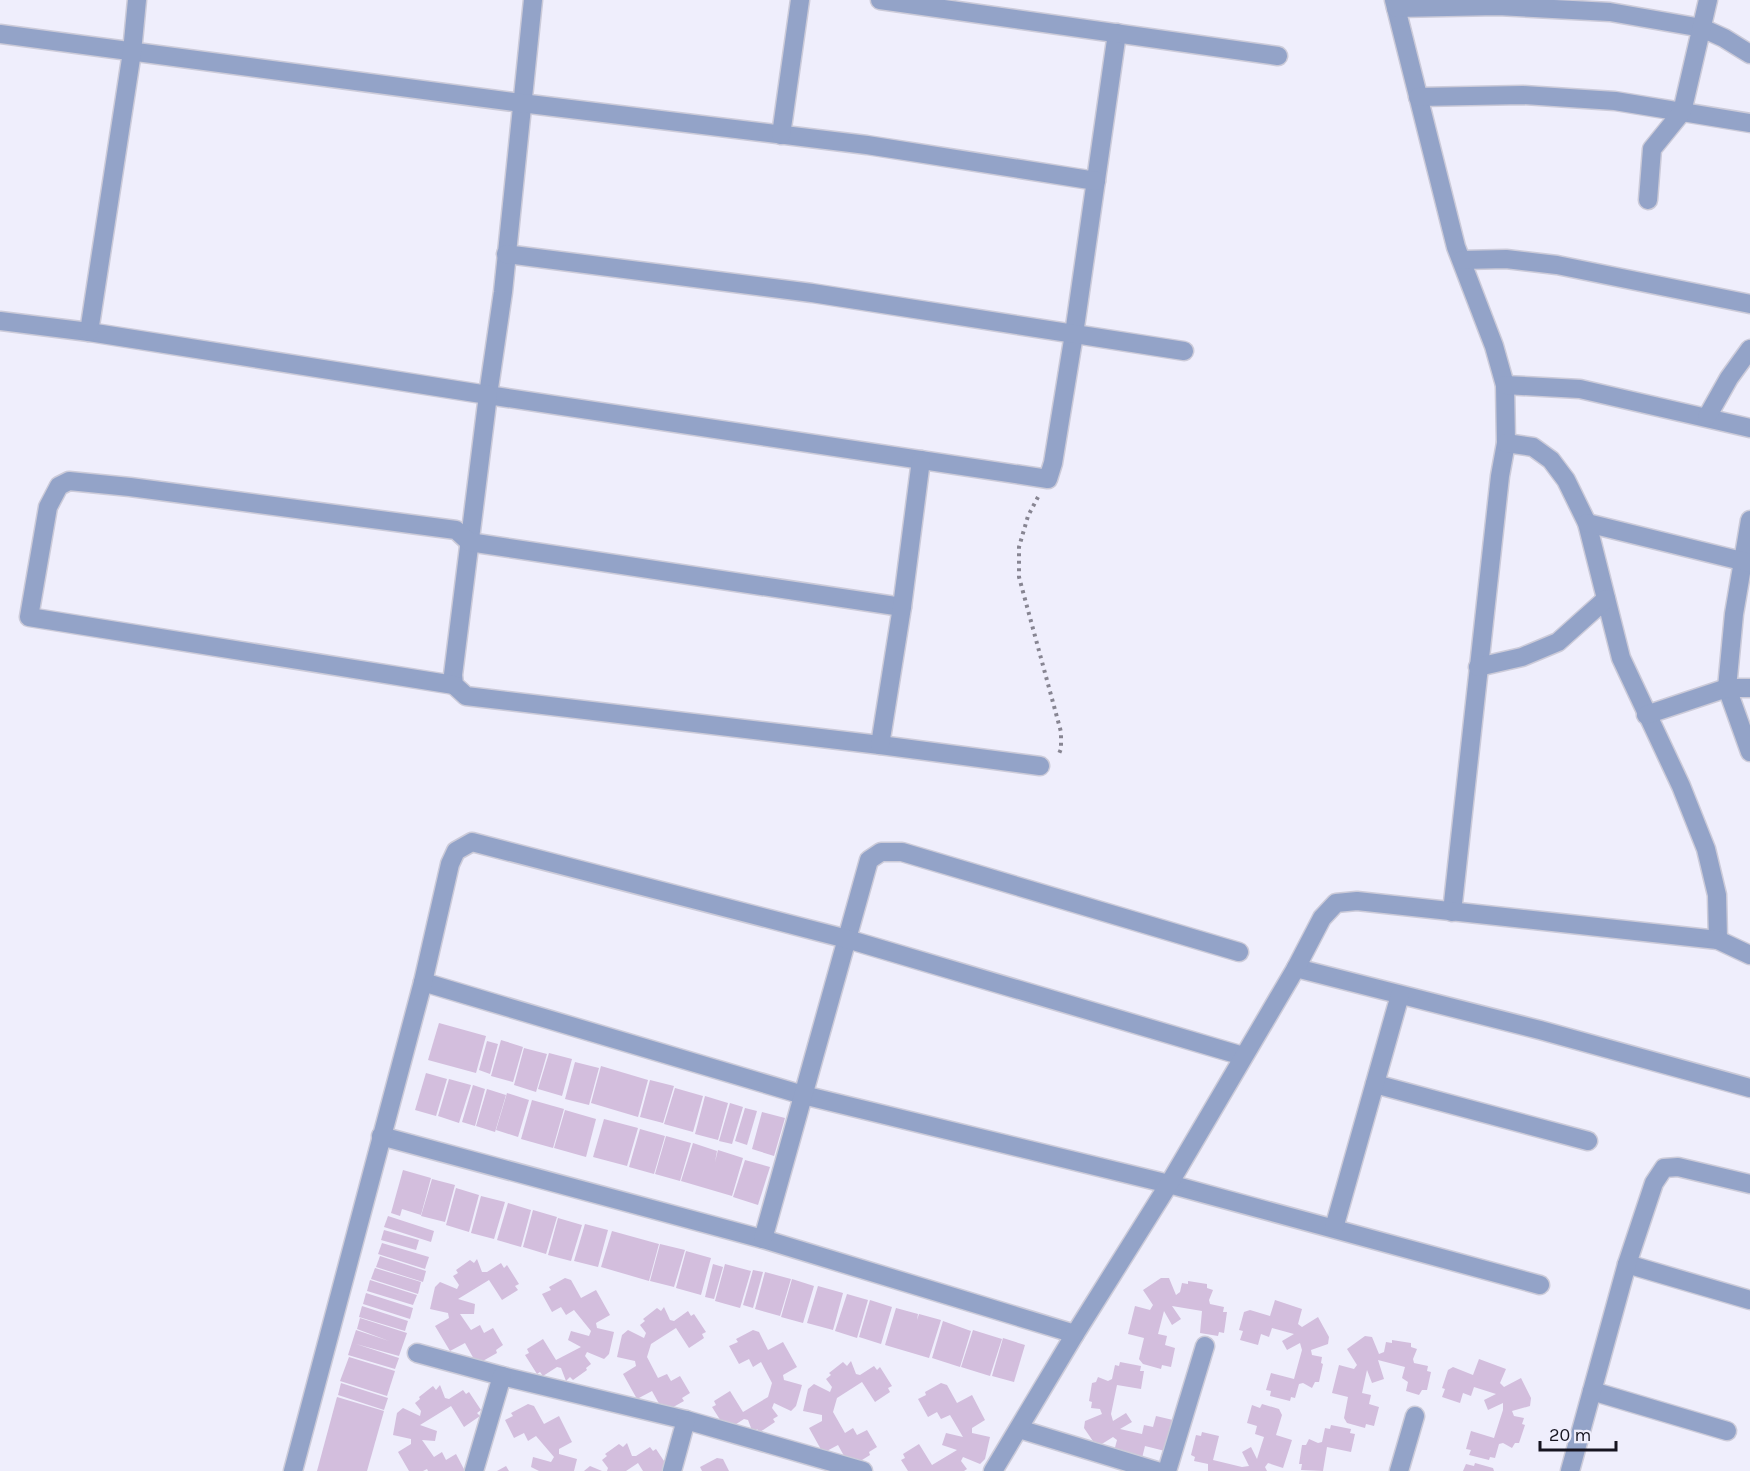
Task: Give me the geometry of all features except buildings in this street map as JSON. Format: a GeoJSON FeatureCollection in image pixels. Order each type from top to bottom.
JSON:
{"type":"FeatureCollection","features":[{"type":"Feature","properties":{"kind":"street"},"geometry":{"type":"LineString","coordinates":[[89,332],[132,52],[137,0]]}},
{"type":"Feature","properties":{"kind":"street"},"geometry":{"type":"LineString","coordinates":[[454,685],[453,675],[469,542],[506,254],[533,0]]}},
{"type":"Feature","properties":{"kind":"street"},"geometry":{"type":"LineString","coordinates":[[782,135],[800,0]]}},
{"type":"Feature","properties":{"kind":"street"},"geometry":{"type":"LineString","coordinates":[[880,0],[1278,56]]}},
{"type":"Feature","properties":{"kind":"street"},"geometry":{"type":"LineString","coordinates":[[1648,200],[1652,149],[1682,112],[1708,0]]}},
{"type":"Feature","properties":{"kind":"street"},"geometry":{"type":"LineString","coordinates":[[1452,912],[1500,476],[1506,443],[1505,385],[1494,346],[1462,260],[1395,4],[1498,6],[1610,12],[1702,28],[1750,54]]}},
{"type":"Feature","properties":{"kind":"street"},"geometry":{"type":"LineString","coordinates":[[0,321],[89,332],[1048,479],[1053,463],[1074,334],[1117,33]]}},
{"type":"Feature","properties":{"kind":"street"},"geometry":{"type":"LineString","coordinates":[[0,34],[867,146],[1096,181]]}},
{"type":"Feature","properties":{"kind":"street"},"geometry":{"type":"LineString","coordinates":[[1418,98],[1523,95],[1616,101],[1750,123]]}},
{"type":"Feature","properties":{"kind":"street"},"geometry":{"type":"LineString","coordinates":[[506,254],[812,293],[1184,351]]}},
{"type":"Feature","properties":{"kind":"street"},"geometry":{"type":"LineString","coordinates":[[1462,260],[1506,259],[1557,265],[1750,304]]}},
{"type":"Feature","properties":{"kind":"street"},"geometry":{"type":"LineString","coordinates":[[1707,417],[1729,378],[1750,350]]}},
{"type":"Feature","properties":{"kind":"street"},"geometry":{"type":"LineString","coordinates":[[1505,385],[1580,390],[1750,428]]}},
{"type":"Feature","properties":{"kind":"street"},"geometry":{"type":"LineString","coordinates":[[1506,443],[1533,447],[1551,460],[1566,480],[1587,523],[1621,658],[1681,786],[1706,849],[1717,895],[1718,940]]}},
{"type":"Feature","properties":{"kind":"street"},"geometry":{"type":"LineString","coordinates":[[880,745],[902,607],[921,460]]}},
{"type":"Feature","properties":{"kind":"street"},"geometry":{"type":"LineString","coordinates":[[902,607],[469,542],[456,530],[130,487],[69,482],[58,486],[48,507],[29,617],[454,685],[465,696],[1040,766]]}},
{"type":"Feature","properties":{"kind":"street"},"geometry":{"type":"LineString","coordinates":[[1750,519],[1746,562],[1727,688],[1750,752]]}},
{"type":"Feature","properties":{"kind":"street"},"geometry":{"type":"LineString","coordinates":[[1587,523],[1746,562]]}},
{"type":"Feature","properties":{"kind":"street"},"geometry":{"type":"LineString","coordinates":[[1479,667],[1522,657],[1558,642],[1606,599]]}},
{"type":"Feature","properties":{"kind":"street"},"geometry":{"type":"LineString","coordinates":[[1646,715],[1727,688],[1750,688]]}},
{"type":"Feature","properties":{"kind":"street"},"geometry":{"type":"LineString","coordinates":[[293,1471],[423,982],[450,864],[456,851],[472,842],[847,939],[1243,1056]]}},
{"type":"Feature","properties":{"kind":"street"},"geometry":{"type":"LineString","coordinates":[[763,1239],[869,860],[881,852],[902,852],[1239,952]]}},
{"type":"Feature","properties":{"kind":"street"},"geometry":{"type":"LineString","coordinates":[[993,1471],[1169,1184],[1296,968],[1322,918],[1336,903],[1357,901],[1718,940],[1750,955]]}},
{"type":"Feature","properties":{"kind":"street"},"geometry":{"type":"LineString","coordinates":[[1296,968],[1540,1030],[1750,1088]]}},
{"type":"Feature","properties":{"kind":"street"},"geometry":{"type":"LineString","coordinates":[[423,982],[803,1095],[1169,1184],[1540,1285]]}},
{"type":"Feature","properties":{"kind":"street"},"geometry":{"type":"LineString","coordinates":[[1334,1228],[1400,995]]}},
{"type":"Feature","properties":{"kind":"street"},"geometry":{"type":"LineString","coordinates":[[1375,1084],[1588,1141]]}},
{"type":"Feature","properties":{"kind":"street"},"geometry":{"type":"LineString","coordinates":[[381,1136],[763,1239],[1076,1334]]}},
{"type":"Feature","properties":{"kind":"street"},"geometry":{"type":"LineString","coordinates":[[1570,1471],[1627,1264],[1654,1183],[1664,1168],[1678,1167],[1750,1184]]}},
{"type":"Feature","properties":{"kind":"street"},"geometry":{"type":"LineString","coordinates":[[1627,1264],[1750,1299]]}},
{"type":"Feature","properties":{"kind":"street"},"geometry":{"type":"LineString","coordinates":[[1167,1471],[1205,1346]]}},
{"type":"Feature","properties":{"kind":"street"},"geometry":{"type":"LineString","coordinates":[[417,1353],[686,1420],[863,1471]]}},
{"type":"Feature","properties":{"kind":"street"},"geometry":{"type":"LineString","coordinates":[[474,1471],[502,1376]]}},
{"type":"Feature","properties":{"kind":"street"},"geometry":{"type":"LineString","coordinates":[[1592,1391],[1726,1431]]}},
{"type":"Feature","properties":{"kind":"street"},"geometry":{"type":"LineString","coordinates":[[1399,1471],[1414,1416]]}},
{"type":"Feature","properties":{"kind":"street"},"geometry":{"type":"LineString","coordinates":[[672,1471],[686,1420]]}},
{"type":"Feature","properties":{"kind":"street"},"geometry":{"type":"LineString","coordinates":[[1019,1429],[1157,1471]]}},
{"type":"Feature","properties":{"kind":"path"},"geometry":{"type":"LineString","coordinates":[[1040,766],[1054,765],[1061,749],[1062,732],[1024,602],[1019,578],[1019,547],[1028,516],[1048,479]]}}]}
